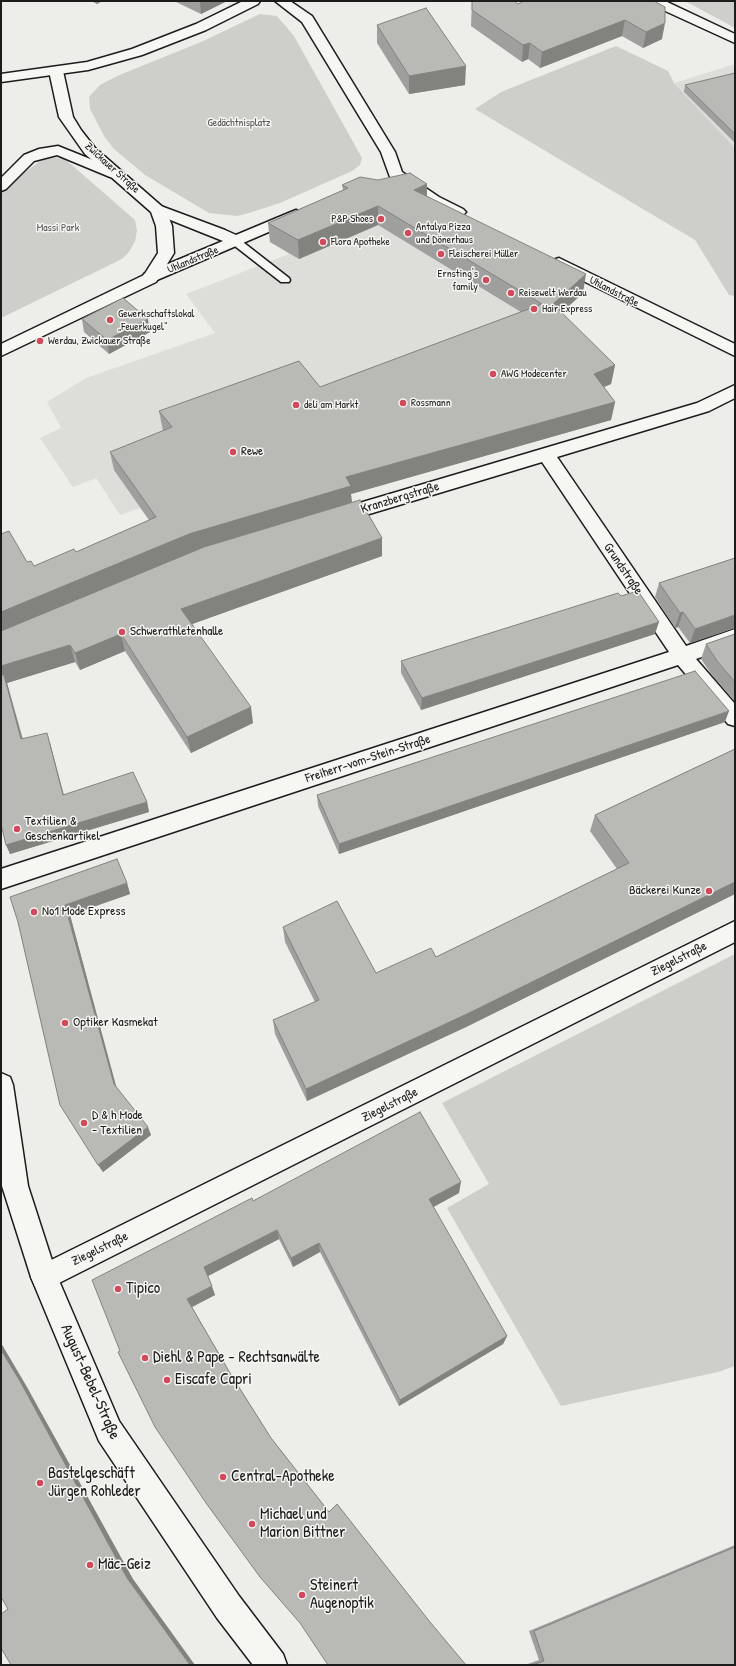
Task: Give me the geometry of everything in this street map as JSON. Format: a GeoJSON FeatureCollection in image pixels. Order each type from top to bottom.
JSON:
{"type":"FeatureCollection","features":[{"type":"Feature","properties":{"kind":"street"},"geometry":{"type":"LineString","coordinates":[[1,78],[88,66],[137,52],[202,27],[253,1]]}},
{"type":"Feature","properties":{"kind":"street"},"geometry":{"type":"LineString","coordinates":[[282,1],[306,19],[342,74],[388,152],[388,176],[470,218]]}},
{"type":"Feature","properties":{"kind":"street"},"geometry":{"type":"LineString","coordinates":[[656,1],[735,39]]}},
{"type":"Feature","properties":{"kind":"street","name":"Zwickauer Straße"},"geometry":{"type":"LineString","coordinates":[[56,71],[66,117],[75,132],[90,152],[158,210]]}},
{"type":"Feature","properties":{"kind":"street"},"geometry":{"type":"LineString","coordinates":[[1,186],[28,158],[44,152],[58,150],[115,174]]}},
{"type":"Feature","properties":{"kind":"street","name":"Uhlandstraße"},"geometry":{"type":"LineString","coordinates":[[150,278],[312,208]]}},
{"type":"Feature","properties":{"kind":"street"},"geometry":{"type":"LineString","coordinates":[[1,351],[150,278],[166,253],[164,226],[158,210]]}},
{"type":"Feature","properties":{"kind":"street","name":"Uhlandstraße"},"geometry":{"type":"LineString","coordinates":[[158,210],[178,219],[220,233],[235,241]]}},
{"type":"Feature","properties":{"kind":"street","name":"Uhlandstraße"},"geometry":{"type":"LineString","coordinates":[[548,258],[735,351]]}},
{"type":"Feature","properties":{"kind":"street","name":"Kranzbergstraße"},"geometry":{"type":"LineString","coordinates":[[320,522],[703,407],[735,391]]}},
{"type":"Feature","properties":{"kind":"street","name":"Grundstraße"},"geometry":{"type":"LineString","coordinates":[[546,454],[682,656],[735,718]]}},
{"type":"Feature","properties":{"kind":"street","name":"Freiherr-vom-Stein-Straße"},"geometry":{"type":"LineString","coordinates":[[1,879],[682,656],[735,637]]}},
{"type":"Feature","properties":{"kind":"street","name":"Ziegelstraße"},"geometry":{"type":"LineString","coordinates":[[44,1277],[735,931]]}},
{"type":"Feature","properties":{"kind":"street","name":"August-Bebel-Straße"},"geometry":{"type":"LineString","coordinates":[[1,1085],[8,1188],[109,1431],[228,1607],[272,1665]]}},
{"type":"Feature","properties":{"kind":"lane","name":"Uhlandstraße"},"geometry":{"type":"LineString","coordinates":[[235,241],[284,280]]}},
{"type":"Feature","properties":{"kind":"shaded area"},"geometry":{"type":"Polygon","coordinates":[[[735,64],[735,148],[674,83],[735,64]]]}},
{"type":"Feature","properties":{"kind":"shaded area"},"geometry":{"type":"Polygon","coordinates":[[[404,204],[583,293],[567,308],[548,320],[611,384],[384,484],[272,517],[177,560],[140,508],[120,515],[96,478],[73,487],[40,438],[61,428],[47,402],[86,378],[215,333],[186,294],[289,254],[270,242],[404,204]]]}},
{"type":"Feature","properties":{"kind":"green space"},"geometry":{"type":"Polygon","coordinates":[[[685,1],[735,1],[735,28],[685,1]]]}},
{"type":"Feature","properties":{"kind":"green space","name":"Gedächtnisplatz"},"geometry":{"type":"Polygon","coordinates":[[[260,14],[277,16],[294,36],[362,158],[360,165],[352,171],[280,203],[237,216],[209,213],[145,175],[114,149],[104,136],[90,109],[89,97],[100,85],[117,76],[201,42],[260,14]]]}},
{"type":"Feature","properties":{"kind":"green space"},"geometry":{"type":"Polygon","coordinates":[[[616,46],[668,71],[674,83],[735,148],[735,296],[729,295],[695,240],[475,109],[501,92],[616,46]]]}},
{"type":"Feature","properties":{"kind":"green space","name":"Massi Park"},"geometry":{"type":"Polygon","coordinates":[[[47,156],[65,159],[135,220],[137,231],[135,241],[129,252],[122,259],[1,318],[1,190],[47,156]]]}},
{"type":"Feature","properties":{"kind":"green space"},"geometry":{"type":"Polygon","coordinates":[[[735,954],[735,1366],[718,1372],[561,1406],[447,1208],[489,1184],[442,1103],[735,954]]]}},
{"type":"Feature","properties":{"kind":"building"},"geometry":{"type":"Polygon","coordinates":[[[472,1],[514,1],[518,4],[524,1],[654,1],[665,7],[665,23],[646,32],[625,20],[542,52],[530,43],[523,45],[472,10],[472,1]]]}},
{"type":"Feature","properties":{"kind":"building"},"geometry":{"type":"Polygon","coordinates":[[[426,8],[466,66],[409,76],[377,25],[426,8]]]}},
{"type":"Feature","properties":{"kind":"building"},"geometry":{"type":"Polygon","coordinates":[[[735,73],[735,134],[685,85],[735,73]]]}},
{"type":"Feature","properties":{"kind":"building"},"geometry":{"type":"Polygon","coordinates":[[[410,173],[427,184],[414,190],[586,274],[553,304],[615,365],[594,374],[615,402],[346,477],[351,486],[189,534],[1,612],[1,534],[9,531],[27,562],[31,561],[34,566],[74,549],[76,552],[156,517],[110,452],[172,427],[159,411],[299,361],[320,387],[542,304],[378,206],[298,240],[268,223],[348,188],[342,185],[360,177],[378,180],[410,173]]]}},
{"type":"Feature","properties":{"kind":"building"},"geometry":{"type":"Polygon","coordinates":[[[123,298],[148,319],[107,340],[82,319],[123,298]]]}},
{"type":"Feature","properties":{"kind":"building"},"geometry":{"type":"Polygon","coordinates":[[[360,500],[382,538],[181,609],[251,707],[187,737],[121,634],[75,653],[70,645],[1,666],[1,631],[204,547],[360,500]]]}},
{"type":"Feature","properties":{"kind":"building"},"geometry":{"type":"Polygon","coordinates":[[[735,558],[735,615],[695,629],[683,612],[680,613],[659,583],[735,558]]]}},
{"type":"Feature","properties":{"kind":"building"},"geometry":{"type":"Polygon","coordinates":[[[638,591],[659,622],[422,698],[401,661],[618,593],[621,596],[638,591]]]}},
{"type":"Feature","properties":{"kind":"building"},"geometry":{"type":"Polygon","coordinates":[[[735,634],[735,682],[717,661],[706,644],[735,634]]]}},
{"type":"Feature","properties":{"kind":"building"},"geometry":{"type":"Polygon","coordinates":[[[695,671],[729,711],[339,844],[317,795],[695,671]]]}},
{"type":"Feature","properties":{"kind":"building"},"geometry":{"type":"Polygon","coordinates":[[[1,675],[4,675],[21,739],[47,733],[63,795],[133,772],[147,802],[6,845],[1,824],[1,675]]]}},
{"type":"Feature","properties":{"kind":"building"},"geometry":{"type":"Polygon","coordinates":[[[735,749],[735,882],[469,1013],[306,1089],[273,1020],[319,1000],[283,927],[337,901],[376,973],[431,948],[436,957],[629,863],[595,815],[735,749]]]}},
{"type":"Feature","properties":{"kind":"building"},"geometry":{"type":"Polygon","coordinates":[[[117,859],[127,883],[65,905],[114,1084],[148,1127],[98,1165],[60,1105],[18,922],[10,897],[117,859]]]}},
{"type":"Feature","properties":{"kind":"building"},"geometry":{"type":"Polygon","coordinates":[[[420,1112],[461,1182],[429,1199],[507,1336],[400,1400],[319,1243],[291,1258],[277,1230],[204,1267],[212,1286],[187,1299],[230,1373],[271,1438],[329,1512],[337,1504],[430,1622],[466,1665],[328,1665],[300,1623],[260,1577],[206,1503],[155,1427],[118,1352],[120,1351],[92,1280],[252,1198],[253,1201],[420,1112]]]}},
{"type":"Feature","properties":{"kind":"building"},"geometry":{"type":"Polygon","coordinates":[[[1,1350],[20,1381],[127,1578],[190,1665],[11,1665],[1,1648],[1,1614],[8,1609],[1,1597],[1,1350]]]}},
{"type":"Feature","properties":{"kind":"building"},"geometry":{"type":"Polygon","coordinates":[[[735,1547],[735,1665],[532,1665],[544,1661],[534,1631],[735,1547]]]}},
{"type":"Feature","properties":{"kind":"place","name":"P&P Shoes"},"geometry":{"type":"Point","coordinates":[381,219]}},
{"type":"Feature","properties":{"kind":"place","name":"Antalya Pizza und Dönerhaus"},"geometry":{"type":"Point","coordinates":[408,233]}},
{"type":"Feature","properties":{"kind":"place","name":"Flora Apotheke"},"geometry":{"type":"Point","coordinates":[323,242]}},
{"type":"Feature","properties":{"kind":"place","name":"Fleischerei Müller"},"geometry":{"type":"Point","coordinates":[441,254]}},
{"type":"Feature","properties":{"kind":"place","name":"Ernsting's family"},"geometry":{"type":"Point","coordinates":[486,280]}},
{"type":"Feature","properties":{"kind":"place","name":"Reisewelt Werdau"},"geometry":{"type":"Point","coordinates":[511,293]}},
{"type":"Feature","properties":{"kind":"place","name":"Hair Express"},"geometry":{"type":"Point","coordinates":[534,309]}},
{"type":"Feature","properties":{"kind":"place","name":"Gewerkschaftslokal „Feuerkugel“"},"geometry":{"type":"Point","coordinates":[110,320]}},
{"type":"Feature","properties":{"kind":"place","name":"Werdau, Zwickauer Straße"},"geometry":{"type":"Point","coordinates":[40,341]}},
{"type":"Feature","properties":{"kind":"place","name":"AWG Modecenter"},"geometry":{"type":"Point","coordinates":[493,374]}},
{"type":"Feature","properties":{"kind":"place","name":"Rossmann"},"geometry":{"type":"Point","coordinates":[403,403]}},
{"type":"Feature","properties":{"kind":"place","name":"deli am Markt"},"geometry":{"type":"Point","coordinates":[296,405]}},
{"type":"Feature","properties":{"kind":"place","name":"Rewe"},"geometry":{"type":"Point","coordinates":[233,452]}},
{"type":"Feature","properties":{"kind":"place","name":"Schwerathletenhalle"},"geometry":{"type":"Point","coordinates":[122,632]}},
{"type":"Feature","properties":{"kind":"place","name":"Textilien & Geschenkartikel"},"geometry":{"type":"Point","coordinates":[17,829]}},
{"type":"Feature","properties":{"kind":"place","name":"Bäckerei Kunze"},"geometry":{"type":"Point","coordinates":[709,891]}},
{"type":"Feature","properties":{"kind":"place","name":"No1 Mode Express"},"geometry":{"type":"Point","coordinates":[34,912]}},
{"type":"Feature","properties":{"kind":"place","name":"Optiker Kasmekat"},"geometry":{"type":"Point","coordinates":[65,1023]}},
{"type":"Feature","properties":{"kind":"place","name":"D & h Mode - Textilien"},"geometry":{"type":"Point","coordinates":[84,1123]}},
{"type":"Feature","properties":{"kind":"place","name":"Tipico"},"geometry":{"type":"Point","coordinates":[118,1289]}},
{"type":"Feature","properties":{"kind":"place","name":"Diehl & Pape - Rechtsanwälte"},"geometry":{"type":"Point","coordinates":[145,1358]}},
{"type":"Feature","properties":{"kind":"place","name":"Eiscafe Capri"},"geometry":{"type":"Point","coordinates":[167,1380]}},
{"type":"Feature","properties":{"kind":"place","name":"Central-Apotheke"},"geometry":{"type":"Point","coordinates":[223,1477]}},
{"type":"Feature","properties":{"kind":"place","name":"Bastelgeschäft Jürgen Rohleder"},"geometry":{"type":"Point","coordinates":[40,1483]}},
{"type":"Feature","properties":{"kind":"place","name":"Michael und Marion Bittner"},"geometry":{"type":"Point","coordinates":[252,1524]}},
{"type":"Feature","properties":{"kind":"place","name":"Mäc-Geiz"},"geometry":{"type":"Point","coordinates":[90,1565]}},
{"type":"Feature","properties":{"kind":"place","name":"Steinert Augenoptik"},"geometry":{"type":"Point","coordinates":[302,1595]}}]}
